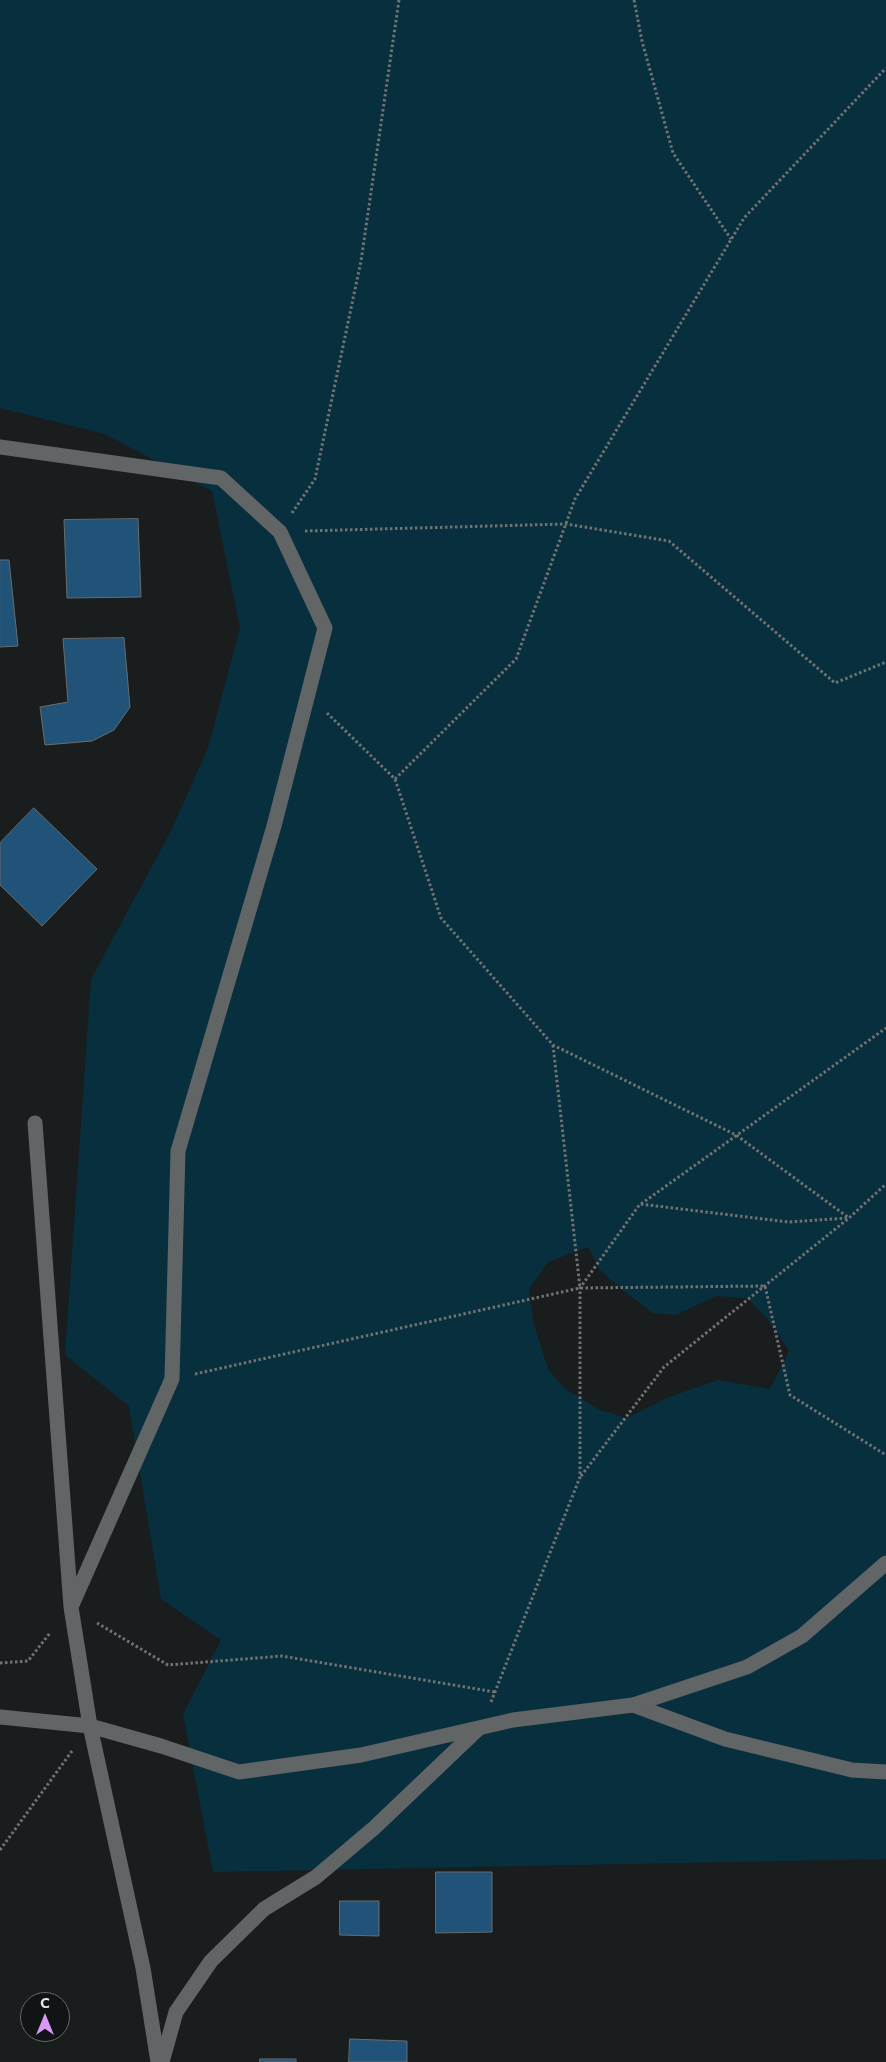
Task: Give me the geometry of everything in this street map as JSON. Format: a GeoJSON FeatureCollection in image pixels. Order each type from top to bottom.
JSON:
{"type":"FeatureCollection","features":[{"type":"Feature","properties":{"kind":"street"},"geometry":{"type":"LineString","coordinates":[[0,447],[221,478],[280,532],[325,628],[274,826],[178,1151],[172,1379],[71,1607]]}},
{"type":"Feature","properties":{"kind":"street"},"geometry":{"type":"LineString","coordinates":[[35,1123],[71,1607],[90,1726],[143,1968],[158,2062]]}},
{"type":"Feature","properties":{"kind":"street"},"geometry":{"type":"LineString","coordinates":[[0,1717],[90,1726],[161,1746],[239,1772],[361,1755],[513,1720],[633,1705],[747,1667],[802,1636],[886,1563]]}},
{"type":"Feature","properties":{"kind":"street"},"geometry":{"type":"LineString","coordinates":[[633,1705],[725,1738],[852,1770],[886,1772]]}},
{"type":"Feature","properties":{"kind":"street"},"geometry":{"type":"LineString","coordinates":[[162,2062],[176,2012],[211,1961],[264,1909],[316,1877],[374,1828],[478,1729]]}},
{"type":"Feature","properties":{"kind":"path"},"geometry":{"type":"LineString","coordinates":[[280,532],[315,479],[361,261],[399,0]]}},
{"type":"Feature","properties":{"kind":"path"},"geometry":{"type":"LineString","coordinates":[[634,0],[642,41],[673,153],[731,239]]}},
{"type":"Feature","properties":{"kind":"path"},"geometry":{"type":"LineString","coordinates":[[395,780],[516,658],[575,499],[744,218],[886,68]]}},
{"type":"Feature","properties":{"kind":"path"},"geometry":{"type":"LineString","coordinates":[[280,532],[566,524],[669,541],[835,682],[886,662]]}},
{"type":"Feature","properties":{"kind":"path"},"geometry":{"type":"LineString","coordinates":[[308,694],[395,780],[441,918],[553,1045],[736,1135],[849,1218]]}},
{"type":"Feature","properties":{"kind":"path"},"geometry":{"type":"LineString","coordinates":[[580,1288],[640,1204],[886,1028]]}},
{"type":"Feature","properties":{"kind":"path"},"geometry":{"type":"LineString","coordinates":[[553,1045],[580,1288],[580,1477]]}},
{"type":"Feature","properties":{"kind":"path"},"geometry":{"type":"LineString","coordinates":[[0,1662],[28,1662],[71,1607],[168,1665],[282,1656],[495,1692],[580,1477],[664,1367],[849,1218],[886,1184]]}},
{"type":"Feature","properties":{"kind":"path"},"geometry":{"type":"LineString","coordinates":[[640,1204],[788,1222],[849,1218]]}},
{"type":"Feature","properties":{"kind":"path"},"geometry":{"type":"LineString","coordinates":[[172,1379],[580,1288],[764,1286]]}},
{"type":"Feature","properties":{"kind":"path"},"geometry":{"type":"LineString","coordinates":[[764,1286],[790,1395],[886,1455]]}},
{"type":"Feature","properties":{"kind":"path"},"geometry":{"type":"LineString","coordinates":[[0,1850],[90,1726]]}},
{"type":"Feature","properties":{"kind":"shaded area"},"geometry":{"type":"Polygon","coordinates":[[[0,0],[886,0],[886,1859],[213,1872],[183,1714],[221,1640],[161,1599],[129,1406],[65,1355],[91,979],[171,831],[208,748],[240,628],[212,491],[105,434],[0,408],[0,0]],[[588,1247],[548,1262],[529,1289],[533,1321],[548,1369],[564,1388],[600,1410],[627,1418],[669,1397],[718,1380],[770,1389],[789,1351],[766,1317],[747,1298],[716,1296],[676,1315],[653,1313],[600,1270],[588,1247]]]}},
{"type":"Feature","properties":{"kind":"building"},"geometry":{"type":"Polygon","coordinates":[[[138,519],[141,597],[67,598],[64,520],[138,519]]]}},
{"type":"Feature","properties":{"kind":"building"},"geometry":{"type":"Polygon","coordinates":[[[0,560],[9,560],[18,646],[0,647],[0,560]]]}},
{"type":"Feature","properties":{"kind":"building"},"geometry":{"type":"Polygon","coordinates":[[[124,638],[130,707],[114,730],[92,741],[45,745],[40,707],[68,702],[63,639],[124,638]]]}},
{"type":"Feature","properties":{"kind":"building"},"geometry":{"type":"Polygon","coordinates":[[[34,808],[97,869],[42,926],[0,885],[0,843],[34,808]]]}},
{"type":"Feature","properties":{"kind":"building"},"geometry":{"type":"Polygon","coordinates":[[[436,1872],[492,1872],[492,1932],[436,1933],[436,1872]]]}},
{"type":"Feature","properties":{"kind":"building"},"geometry":{"type":"Polygon","coordinates":[[[340,1901],[379,1901],[379,1936],[340,1935],[340,1901]]]}},
{"type":"Feature","properties":{"kind":"building"},"geometry":{"type":"Polygon","coordinates":[[[350,2039],[407,2041],[407,2062],[349,2062],[350,2039]]]}},
{"type":"Feature","properties":{"kind":"building"},"geometry":{"type":"Polygon","coordinates":[[[260,2059],[296,2059],[296,2062],[260,2062],[260,2059]]]}}]}
